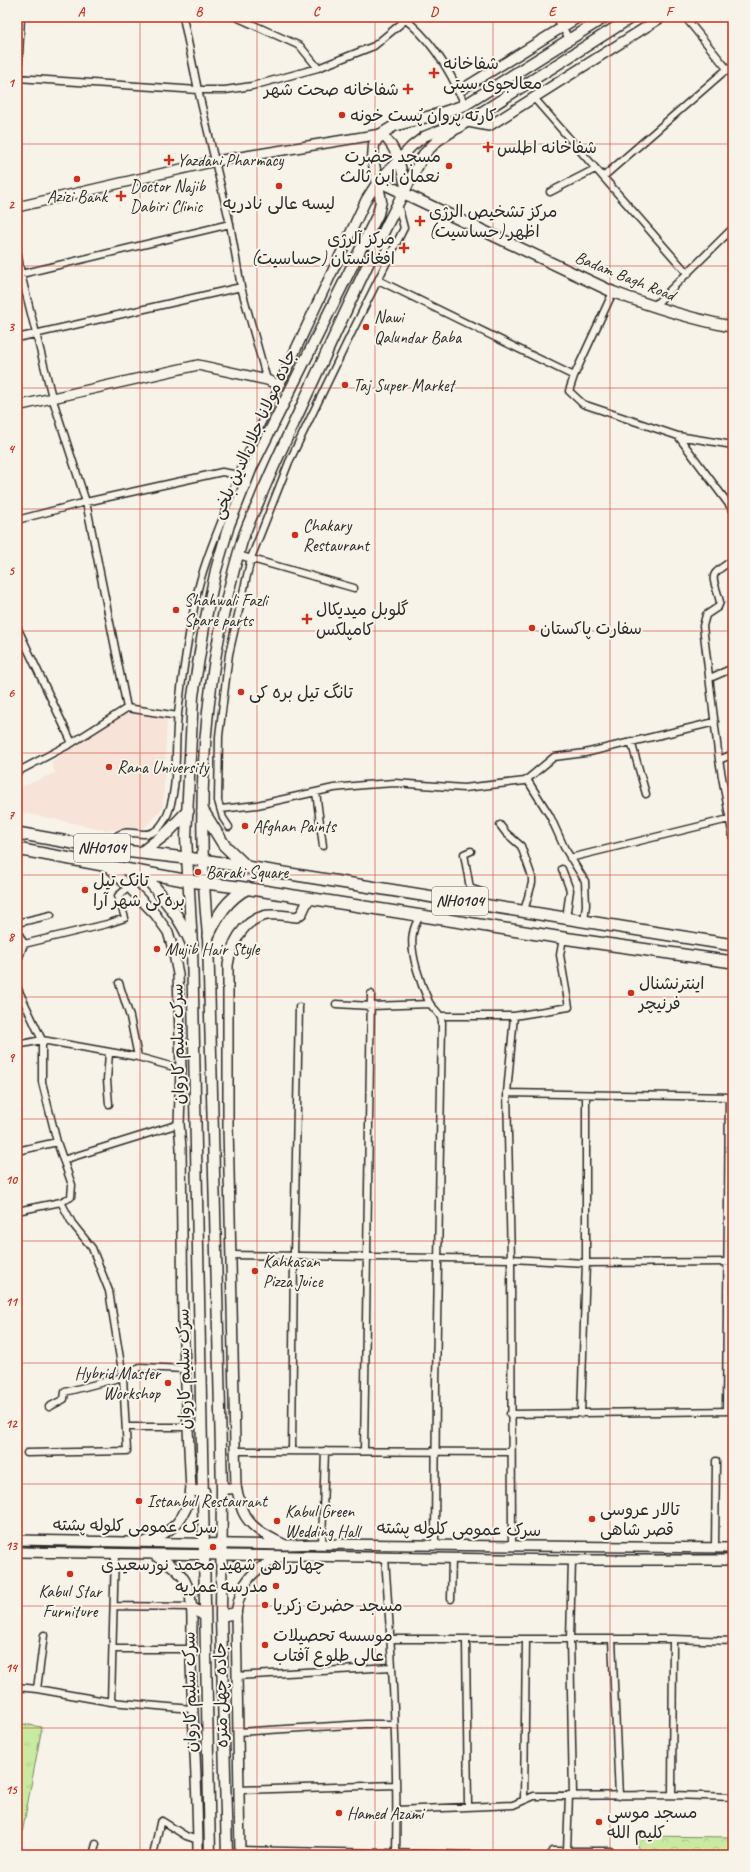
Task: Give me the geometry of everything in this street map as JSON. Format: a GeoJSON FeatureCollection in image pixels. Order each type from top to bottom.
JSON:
{"type":"FeatureCollection","features":[{"type":"Feature","properties":{"kind":"highway"},"geometry":{"type":"LineString","coordinates":[[141,853],[168,832],[188,811]]}},
{"type":"Feature","properties":{"kind":"highway"},"geometry":{"type":"LineString","coordinates":[[203,811],[224,845],[248,868]]}},
{"type":"Feature","properties":{"kind":"highway","name":"NH0104"},"geometry":{"type":"LineString","coordinates":[[17,833],[107,849],[203,860],[733,945]]}},
{"type":"Feature","properties":{"kind":"highway","name":"NH0104"},"geometry":{"type":"LineString","coordinates":[[17,849],[188,881],[248,888],[563,938],[733,962]]}},
{"type":"Feature","properties":{"kind":"highway"},"geometry":{"type":"LineString","coordinates":[[142,873],[160,892],[179,918],[192,945]]}},
{"type":"Feature","properties":{"kind":"highway"},"geometry":{"type":"LineString","coordinates":[[208,936],[223,908],[236,895],[248,888]]}},
{"type":"Feature","properties":{"kind":"main road"},"geometry":{"type":"LineString","coordinates":[[459,91],[579,17]]}},
{"type":"Feature","properties":{"kind":"main road"},"geometry":{"type":"LineString","coordinates":[[17,207],[216,161],[381,134],[394,126],[465,105],[605,17]]}},
{"type":"Feature","properties":{"kind":"main road","name":"جاده مولانا جلال‌الدین بلخی"},"geometry":{"type":"LineString","coordinates":[[227,1855],[221,1616],[222,1489],[208,936],[203,860],[206,724],[213,662],[242,539],[267,480],[337,330],[424,154],[438,140],[632,17]]}},
{"type":"Feature","properties":{"kind":"main road"},"geometry":{"type":"LineString","coordinates":[[468,122],[489,126],[662,17]]}},
{"type":"Feature","properties":{"kind":"main road"},"geometry":{"type":"LineString","coordinates":[[17,406],[198,365],[279,384],[366,200],[378,181],[412,146],[425,136],[448,127],[459,128]]}},
{"type":"Feature","properties":{"kind":"main road"},"geometry":{"type":"LineString","coordinates":[[381,134],[391,145],[398,162],[405,191]]}},
{"type":"Feature","properties":{"kind":"main road","name":"جاده مولانا جلال‌الدین بلخی"},"geometry":{"type":"LineString","coordinates":[[188,881],[188,811],[193,696],[203,634],[216,570],[229,525],[266,439],[378,214],[381,201],[373,159],[374,144],[381,134]]}},
{"type":"Feature","properties":{"kind":"main road","name":"Badam Bagh Road"},"geometry":{"type":"LineString","coordinates":[[378,181],[405,191],[613,292],[653,307],[683,316],[733,327]]}},
{"type":"Feature","properties":{"kind":"main road"},"geometry":{"type":"LineString","coordinates":[[108,866],[130,886],[160,920],[168,932],[178,974],[181,1069],[179,1124],[181,1148],[185,1369],[191,1491],[189,1503],[179,1521],[161,1536],[147,1541]]}},
{"type":"Feature","properties":{"kind":"main road","name":"سرک سلیم کاروان"},"geometry":{"type":"LineString","coordinates":[[188,881],[192,945],[210,1855]]}},
{"type":"Feature","properties":{"kind":"main road"},"geometry":{"type":"LineString","coordinates":[[285,1545],[261,1532],[251,1523],[243,1512],[236,1488],[228,1126],[228,965],[230,952],[234,942],[251,922],[263,916],[297,917],[302,913],[309,898]]}},
{"type":"Feature","properties":{"kind":"main road"},"geometry":{"type":"LineString","coordinates":[[222,1489],[236,1488]]}},
{"type":"Feature","properties":{"kind":"main road"},"geometry":{"type":"LineString","coordinates":[[191,1491],[204,1491]]}},
{"type":"Feature","properties":{"kind":"main road","name":"سرک عمومی کلوله پشته"},"geometry":{"type":"LineString","coordinates":[[17,1540],[147,1541],[204,1544],[285,1545],[322,1544],[733,1548]]}},
{"type":"Feature","properties":{"kind":"main road","name":"سرک عمومی کلوله پشته"},"geometry":{"type":"LineString","coordinates":[[17,1552],[386,1558],[733,1560]]}},
{"type":"Feature","properties":{"kind":"main road","name":"جاده چهل متره"},"geometry":{"type":"LineString","coordinates":[[153,1554],[177,1570],[187,1585],[191,1607],[192,1709],[198,1855]]}},
{"type":"Feature","properties":{"kind":"main road","name":"جاده چهل متره"},"geometry":{"type":"LineString","coordinates":[[240,1853],[236,1613],[238,1596],[248,1577],[262,1566],[283,1556]]}},
{"type":"Feature","properties":{"kind":"main road"},"geometry":{"type":"LineString","coordinates":[[191,1607],[205,1616]]}},
{"type":"Feature","properties":{"kind":"main road"},"geometry":{"type":"LineString","coordinates":[[221,1616],[236,1613]]}},
{"type":"Feature","properties":{"kind":"street"},"geometry":{"type":"LineString","coordinates":[[17,94],[21,17]]}},
{"type":"Feature","properties":{"kind":"street"},"geometry":{"type":"LineString","coordinates":[[183,17],[198,90],[230,224],[241,287],[267,380]]}},
{"type":"Feature","properties":{"kind":"street"},"geometry":{"type":"LineString","coordinates":[[236,17],[300,46],[318,68]]}},
{"type":"Feature","properties":{"kind":"street"},"geometry":{"type":"LineString","coordinates":[[556,17],[570,40]]}},
{"type":"Feature","properties":{"kind":"street"},"geometry":{"type":"LineString","coordinates":[[685,17],[733,76]]}},
{"type":"Feature","properties":{"kind":"street"},"geometry":{"type":"LineString","coordinates":[[18,78],[198,90],[225,90],[252,86],[318,68],[374,46],[406,18],[431,45],[459,91],[465,105]]}},
{"type":"Feature","properties":{"kind":"street"},"geometry":{"type":"LineString","coordinates":[[603,177],[727,68]]}},
{"type":"Feature","properties":{"kind":"street"},"geometry":{"type":"LineString","coordinates":[[534,98],[688,274]]}},
{"type":"Feature","properties":{"kind":"street"},"geometry":{"type":"LineString","coordinates":[[550,192],[596,169]]}},
{"type":"Feature","properties":{"kind":"street"},"geometry":{"type":"LineString","coordinates":[[229,827],[223,818],[218,800],[217,776],[219,736],[229,654],[251,558],[289,462],[404,228],[398,205]]}},
{"type":"Feature","properties":{"kind":"street"},"geometry":{"type":"LineString","coordinates":[[19,275],[230,224]]}},
{"type":"Feature","properties":{"kind":"street"},"geometry":{"type":"LineString","coordinates":[[653,307],[733,228]]}},
{"type":"Feature","properties":{"kind":"street"},"geometry":{"type":"LineString","coordinates":[[17,250],[19,275],[36,333],[52,397],[86,502],[127,708]]}},
{"type":"Feature","properties":{"kind":"street"},"geometry":{"type":"LineString","coordinates":[[378,280],[574,376]]}},
{"type":"Feature","properties":{"kind":"street"},"geometry":{"type":"LineString","coordinates":[[17,338],[241,287]]}},
{"type":"Feature","properties":{"kind":"street"},"geometry":{"type":"LineString","coordinates":[[613,292],[574,376],[569,391],[584,404],[678,436],[733,444]]}},
{"type":"Feature","properties":{"kind":"street"},"geometry":{"type":"LineString","coordinates":[[107,849],[117,835],[126,832],[140,835],[154,832],[160,828],[169,811],[175,778],[178,716],[186,660],[205,560],[225,514],[239,475],[279,384]]}},
{"type":"Feature","properties":{"kind":"street"},"geometry":{"type":"LineString","coordinates":[[678,436],[733,510]]}},
{"type":"Feature","properties":{"kind":"street"},"geometry":{"type":"LineString","coordinates":[[17,520],[86,502],[222,472],[239,475]]}},
{"type":"Feature","properties":{"kind":"street"},"geometry":{"type":"LineString","coordinates":[[238,555],[354,588]]}},
{"type":"Feature","properties":{"kind":"street"},"geometry":{"type":"LineString","coordinates":[[733,560],[715,571],[713,578],[720,602],[718,607],[706,615],[703,620],[719,760],[731,818],[733,838]]}},
{"type":"Feature","properties":{"kind":"street"},"geometry":{"type":"LineString","coordinates":[[17,626],[72,743]]}},
{"type":"Feature","properties":{"kind":"street"},"geometry":{"type":"LineString","coordinates":[[710,678],[733,668]]}},
{"type":"Feature","properties":{"kind":"street"},"geometry":{"type":"LineString","coordinates":[[17,772],[72,743],[127,708],[178,716]]}},
{"type":"Feature","properties":{"kind":"street"},"geometry":{"type":"LineString","coordinates":[[221,808],[257,805],[316,792],[364,785],[395,784],[464,788],[528,781],[554,757],[572,756],[715,722]]}},
{"type":"Feature","properties":{"kind":"street"},"geometry":{"type":"LineString","coordinates":[[631,741],[646,794]]}},
{"type":"Feature","properties":{"kind":"street"},"geometry":{"type":"LineString","coordinates":[[719,760],[733,754]]}},
{"type":"Feature","properties":{"kind":"street"},"geometry":{"type":"LineString","coordinates":[[175,778],[190,780]]}},
{"type":"Feature","properties":{"kind":"street"},"geometry":{"type":"LineString","coordinates":[[528,781],[550,816],[570,858],[586,886],[584,921]]}},
{"type":"Feature","properties":{"kind":"street"},"geometry":{"type":"LineString","coordinates":[[316,792],[323,846]]}},
{"type":"Feature","properties":{"kind":"street"},"geometry":{"type":"LineString","coordinates":[[570,858],[731,818]]}},
{"type":"Feature","properties":{"kind":"street"},"geometry":{"type":"LineString","coordinates":[[500,825],[506,834],[520,846],[532,877],[532,883],[524,911]]}},
{"type":"Feature","properties":{"kind":"street"},"geometry":{"type":"LineString","coordinates":[[471,850],[464,854],[470,888],[481,892],[481,905]]}},
{"type":"Feature","properties":{"kind":"street"},"geometry":{"type":"LineString","coordinates":[[562,869],[570,890],[566,918]]}},
{"type":"Feature","properties":{"kind":"street"},"geometry":{"type":"LineString","coordinates":[[24,944],[107,924],[125,918],[118,896],[130,886]]}},
{"type":"Feature","properties":{"kind":"street"},"geometry":{"type":"LineString","coordinates":[[17,924],[52,915]]}},
{"type":"Feature","properties":{"kind":"street"},"geometry":{"type":"LineString","coordinates":[[420,916],[413,933],[420,982],[430,1004],[442,1016],[514,1016],[570,1007],[560,955],[563,938]]}},
{"type":"Feature","properties":{"kind":"street"},"geometry":{"type":"LineString","coordinates":[[17,931],[24,944],[17,962]]}},
{"type":"Feature","properties":{"kind":"street"},"geometry":{"type":"LineString","coordinates":[[119,983],[130,1017],[138,1057]]}},
{"type":"Feature","properties":{"kind":"street"},"geometry":{"type":"LineString","coordinates":[[17,987],[42,1040],[42,1082],[57,1142],[73,1192],[71,1197],[61,1202],[17,1211]]}},
{"type":"Feature","properties":{"kind":"street"},"geometry":{"type":"LineString","coordinates":[[364,1451],[371,994]]}},
{"type":"Feature","properties":{"kind":"street"},"geometry":{"type":"LineString","coordinates":[[336,1004],[371,1006],[430,1004]]}},
{"type":"Feature","properties":{"kind":"street"},"geometry":{"type":"LineString","coordinates":[[292,1452],[299,1007]]}},
{"type":"Feature","properties":{"kind":"street"},"geometry":{"type":"LineString","coordinates":[[436,1545],[438,1258],[442,1016]]}},
{"type":"Feature","properties":{"kind":"street"},"geometry":{"type":"LineString","coordinates":[[512,1546],[510,1414],[511,1259],[508,1093],[514,1016]]}},
{"type":"Feature","properties":{"kind":"street"},"geometry":{"type":"LineString","coordinates":[[17,1045],[42,1040],[138,1057],[181,1069]]}},
{"type":"Feature","properties":{"kind":"street"},"geometry":{"type":"LineString","coordinates":[[109,1053],[107,1080],[109,1104]]}},
{"type":"Feature","properties":{"kind":"street"},"geometry":{"type":"LineString","coordinates":[[508,1093],[731,1097],[730,1262],[726,1411]]}},
{"type":"Feature","properties":{"kind":"street"},"geometry":{"type":"LineString","coordinates":[[581,1414],[586,1263],[586,1095]]}},
{"type":"Feature","properties":{"kind":"street"},"geometry":{"type":"LineString","coordinates":[[63,1160],[179,1124]]}},
{"type":"Feature","properties":{"kind":"street"},"geometry":{"type":"LineString","coordinates":[[17,1151],[57,1142]]}},
{"type":"Feature","properties":{"kind":"street"},"geometry":{"type":"LineString","coordinates":[[27,1453],[127,1451],[123,1378],[109,1291],[92,1248],[72,1223],[61,1202]]}},
{"type":"Feature","properties":{"kind":"street"},"geometry":{"type":"LineString","coordinates":[[231,1255],[511,1259],[586,1263],[730,1262]]}},
{"type":"Feature","properties":{"kind":"street"},"geometry":{"type":"LineString","coordinates":[[49,1407],[64,1400],[65,1392],[123,1378],[140,1367],[185,1369]]}},
{"type":"Feature","properties":{"kind":"street"},"geometry":{"type":"LineString","coordinates":[[510,1414],[733,1411]]}},
{"type":"Feature","properties":{"kind":"street"},"geometry":{"type":"LineString","coordinates":[[126,1427],[187,1427]]}},
{"type":"Feature","properties":{"kind":"street"},"geometry":{"type":"LineString","coordinates":[[235,1451],[511,1452]]}},
{"type":"Feature","properties":{"kind":"street"},"geometry":{"type":"LineString","coordinates":[[322,1544],[325,1451]]}},
{"type":"Feature","properties":{"kind":"street"},"geometry":{"type":"LineString","coordinates":[[715,1548],[716,1461]]}},
{"type":"Feature","properties":{"kind":"street"},"geometry":{"type":"LineString","coordinates":[[112,1702],[115,1553]]}},
{"type":"Feature","properties":{"kind":"street"},"geometry":{"type":"LineString","coordinates":[[386,1558],[391,1640],[397,1810],[396,1854]]}},
{"type":"Feature","properties":{"kind":"street"},"geometry":{"type":"LineString","coordinates":[[451,1599],[452,1558]]}},
{"type":"Feature","properties":{"kind":"street"},"geometry":{"type":"LineString","coordinates":[[567,1850],[571,1795],[570,1639],[572,1560]]}},
{"type":"Feature","properties":{"kind":"street"},"geometry":{"type":"LineString","coordinates":[[114,1606],[191,1607]]}},
{"type":"Feature","properties":{"kind":"street"},"geometry":{"type":"LineString","coordinates":[[37,1689],[44,1635]]}},
{"type":"Feature","properties":{"kind":"street"},"geometry":{"type":"LineString","coordinates":[[391,1640],[673,1639],[733,1641]]}},
{"type":"Feature","properties":{"kind":"street"},"geometry":{"type":"LineString","coordinates":[[672,1795],[673,1639]]}},
{"type":"Feature","properties":{"kind":"street"},"geometry":{"type":"LineString","coordinates":[[466,1640],[468,1807]]}},
{"type":"Feature","properties":{"kind":"street"},"geometry":{"type":"LineString","coordinates":[[524,1799],[526,1640]]}},
{"type":"Feature","properties":{"kind":"street"},"geometry":{"type":"LineString","coordinates":[[612,1640],[619,1796]]}},
{"type":"Feature","properties":{"kind":"street"},"geometry":{"type":"LineString","coordinates":[[114,1649],[191,1649]]}},
{"type":"Feature","properties":{"kind":"street"},"geometry":{"type":"LineString","coordinates":[[237,1676],[391,1667]]}},
{"type":"Feature","properties":{"kind":"street"},"geometry":{"type":"LineString","coordinates":[[17,1687],[112,1702],[192,1709]]}},
{"type":"Feature","properties":{"kind":"street"},"geometry":{"type":"LineString","coordinates":[[238,1732],[365,1724],[394,1724]]}},
{"type":"Feature","properties":{"kind":"street"},"geometry":{"type":"LineString","coordinates":[[239,1790],[396,1785]]}},
{"type":"Feature","properties":{"kind":"street"},"geometry":{"type":"LineString","coordinates":[[397,1810],[513,1805],[534,1796],[672,1795],[733,1797]]}},
{"type":"Feature","properties":{"kind":"street"},"geometry":{"type":"LineString","coordinates":[[154,1851],[160,1823],[162,1821],[186,1836],[198,1840]]}},
{"type":"Feature","properties":{"kind":"street"},"geometry":{"type":"LineString","coordinates":[[93,1855],[96,1844]]}},
{"type":"Feature","properties":{"kind":"street"},"geometry":{"type":"LineString","coordinates":[[552,1851],[610,1851],[609,1855]]}},
{"type":"Feature","properties":{"kind":"street"},"geometry":{"type":"LineString","coordinates":[[240,1853],[484,1855]]}},
{"type":"Feature","properties":{"kind":"shaded area","name":"Rana University"},"geometry":{"type":"Polygon","coordinates":[[[125,711],[167,717],[163,808],[144,828],[107,830],[19,812],[17,810],[17,789],[55,773],[51,762],[125,711]]]}},
{"type":"Feature","properties":{"kind":"green space"},"geometry":{"type":"Polygon","coordinates":[[[17,1723],[42,1727],[18,1855],[17,1855],[17,1723]]]}},
{"type":"Feature","properties":{"kind":"green space"},"geometry":{"type":"Polygon","coordinates":[[[638,1836],[733,1837],[733,1855],[638,1855],[638,1836]]]}},
{"type":"Feature","properties":{"kind":"place","name":"شفاخانه معالجوی سیتی"},"geometry":{"type":"Point","coordinates":[434,73]}},
{"type":"Feature","properties":{"kind":"place","name":"شفاخانه صحت شهر"},"geometry":{"type":"Point","coordinates":[408,89]}},
{"type":"Feature","properties":{"kind":"place","name":"کارته پروان پُست خونه"},"geometry":{"type":"Point","coordinates":[342,115]}},
{"type":"Feature","properties":{"kind":"place","name":"شفاخانه اطلس"},"geometry":{"type":"Point","coordinates":[488,147]}},
{"type":"Feature","properties":{"kind":"place","name":"Yazdani Pharmacy"},"geometry":{"type":"Point","coordinates":[169,160]}},
{"type":"Feature","properties":{"kind":"place","name":"مسجد حضرت نعمان ابن ثالث"},"geometry":{"type":"Point","coordinates":[449,166]}},
{"type":"Feature","properties":{"kind":"place","name":"Azizi Bank"},"geometry":{"type":"Point","coordinates":[77,179]}},
{"type":"Feature","properties":{"kind":"place","name":"لیسه عالی نادریه"},"geometry":{"type":"Point","coordinates":[279,186]}},
{"type":"Feature","properties":{"kind":"place","name":"Doctor Najib Dabiri Clinic"},"geometry":{"type":"Point","coordinates":[121,196]}},
{"type":"Feature","properties":{"kind":"place","name":"مرکز تشخیص الرژی (حساسیت) اظهر"},"geometry":{"type":"Point","coordinates":[420,221]}},
{"type":"Feature","properties":{"kind":"place","name":"مرکز آلرژی (حساسیت) افغانستان"},"geometry":{"type":"Point","coordinates":[404,248]}},
{"type":"Feature","properties":{"kind":"place","name":"Nawi Qalundar Baba"},"geometry":{"type":"Point","coordinates":[366,327]}},
{"type":"Feature","properties":{"kind":"place","name":"Taj Super Market"},"geometry":{"type":"Point","coordinates":[345,385]}},
{"type":"Feature","properties":{"kind":"place","name":"Chakary Restaurant"},"geometry":{"type":"Point","coordinates":[295,535]}},
{"type":"Feature","properties":{"kind":"place","name":"Shahwali Fazli Spare parts"},"geometry":{"type":"Point","coordinates":[176,610]}},
{"type":"Feature","properties":{"kind":"place","name":"گلوبل میدیکال کامپلکس"},"geometry":{"type":"Point","coordinates":[307,619]}},
{"type":"Feature","properties":{"kind":"place","name":"سفارت پاکستان"},"geometry":{"type":"Point","coordinates":[532,628]}},
{"type":"Feature","properties":{"kind":"place","name":"تانگ تیل بره کی"},"geometry":{"type":"Point","coordinates":[241,692]}},
{"type":"Feature","properties":{"kind":"place","name":"Rana University"},"geometry":{"type":"Point","coordinates":[109,767]}},
{"type":"Feature","properties":{"kind":"place","name":"Afghan Paints"},"geometry":{"type":"Point","coordinates":[245,826]}},
{"type":"Feature","properties":{"kind":"place","name":"Baraki Square"},"geometry":{"type":"Point","coordinates":[198,872]}},
{"type":"Feature","properties":{"kind":"place","name":"تانک تیل بره‌کی شهر آرا"},"geometry":{"type":"Point","coordinates":[85,890]}},
{"type":"Feature","properties":{"kind":"place","name":"Mujib Hair Style"},"geometry":{"type":"Point","coordinates":[157,949]}},
{"type":"Feature","properties":{"kind":"place","name":"اینترنشنال فرنیچر"},"geometry":{"type":"Point","coordinates":[631,993]}},
{"type":"Feature","properties":{"kind":"place","name":"Kahkasan Pizza Juice"},"geometry":{"type":"Point","coordinates":[255,1271]}},
{"type":"Feature","properties":{"kind":"place","name":"Hybrid Master Workshop"},"geometry":{"type":"Point","coordinates":[168,1383]}},
{"type":"Feature","properties":{"kind":"place","name":"Istanbul Restaurant"},"geometry":{"type":"Point","coordinates":[139,1501]}},
{"type":"Feature","properties":{"kind":"place","name":"تالار عروسی قصر شاهی"},"geometry":{"type":"Point","coordinates":[592,1519]}},
{"type":"Feature","properties":{"kind":"place","name":"Kabul Green Wedding Hall"},"geometry":{"type":"Point","coordinates":[277,1521]}},
{"type":"Feature","properties":{"kind":"place","name":"چهارراهی شهید محمد نورسعیدی"},"geometry":{"type":"Point","coordinates":[213,1547]}},
{"type":"Feature","properties":{"kind":"place","name":"Kabul Star Furniture"},"geometry":{"type":"Point","coordinates":[70,1574]}},
{"type":"Feature","properties":{"kind":"place","name":"مدرسه عمریه"},"geometry":{"type":"Point","coordinates":[276,1586]}},
{"type":"Feature","properties":{"kind":"place","name":"مسجد حضرت زکریا"},"geometry":{"type":"Point","coordinates":[265,1605]}},
{"type":"Feature","properties":{"kind":"place","name":"موسسه تحصیلات عالی طلوع آفتاب"},"geometry":{"type":"Point","coordinates":[265,1645]}},
{"type":"Feature","properties":{"kind":"place","name":"Hamed Azami"},"geometry":{"type":"Point","coordinates":[339,1813]}},
{"type":"Feature","properties":{"kind":"place","name":"مسجد موسی کلیم الله"},"geometry":{"type":"Point","coordinates":[599,1822]}}]}
